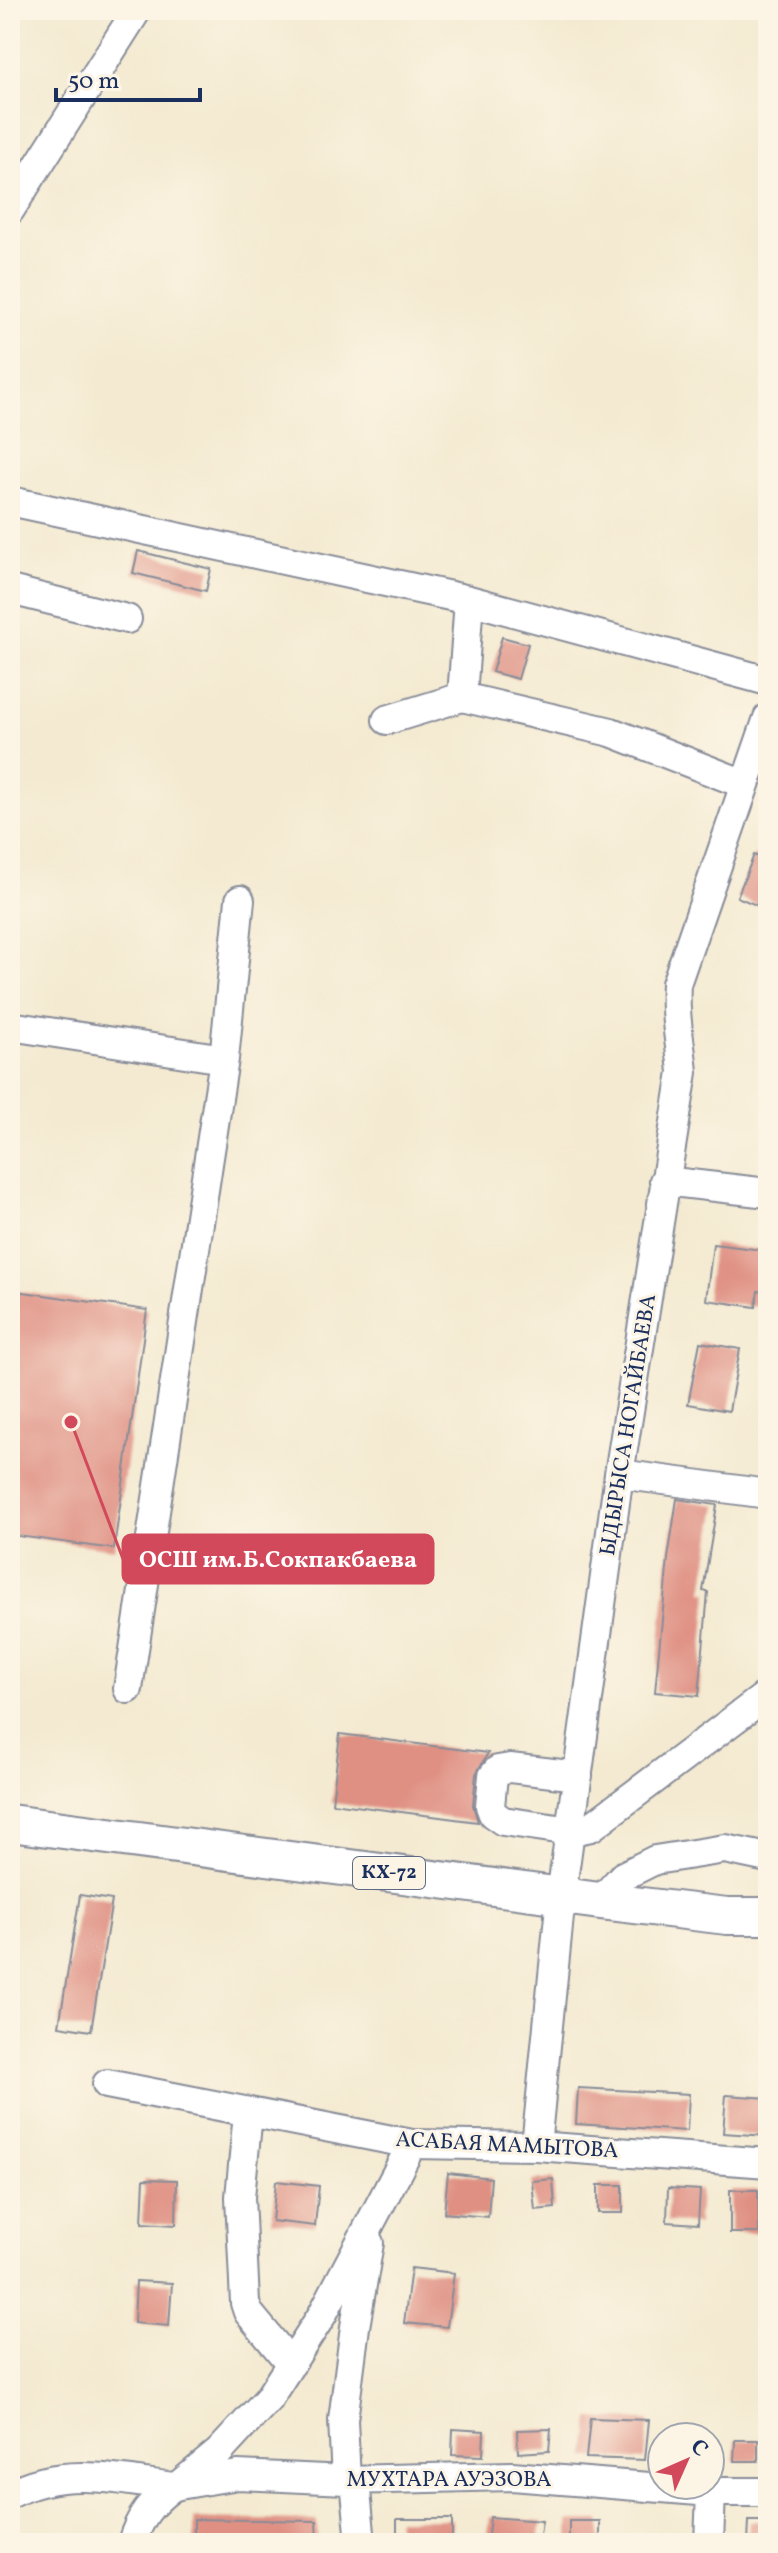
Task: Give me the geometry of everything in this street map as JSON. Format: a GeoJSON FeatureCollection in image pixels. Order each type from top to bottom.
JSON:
{"type":"FeatureCollection","features":[{"type":"Feature","properties":{"kind":"main road","name":"КХ-72"},"geometry":{"type":"LineString","coordinates":[[10,1823],[600,1901],[727,1916],[768,1916]]}},
{"type":"Feature","properties":{"kind":"street"},"geometry":{"type":"LineString","coordinates":[[10,210],[137,10]]}},
{"type":"Feature","properties":{"kind":"street"},"geometry":{"type":"LineString","coordinates":[[10,501],[469,600],[768,681]]}},
{"type":"Feature","properties":{"kind":"street"},"geometry":{"type":"LineString","coordinates":[[10,590],[127,619]]}},
{"type":"Feature","properties":{"kind":"street"},"geometry":{"type":"LineString","coordinates":[[462,697],[469,600]]}},
{"type":"Feature","properties":{"kind":"street"},"geometry":{"type":"LineString","coordinates":[[387,720],[462,697],[611,732],[744,784]]}},
{"type":"Feature","properties":{"kind":"street","name":"ЫДЫРЫСА НОГАЙБАЕВА"},"geometry":{"type":"LineString","coordinates":[[536,2146],[561,1896],[619,1474],[683,1072],[681,1042],[674,1015],[676,984],[767,722]]}},
{"type":"Feature","properties":{"kind":"street"},"geometry":{"type":"LineString","coordinates":[[128,1689],[224,1059],[240,900]]}},
{"type":"Feature","properties":{"kind":"street"},"geometry":{"type":"LineString","coordinates":[[10,1026],[224,1059]]}},
{"type":"Feature","properties":{"kind":"street"},"geometry":{"type":"LineString","coordinates":[[664,1181],[768,1193]]}},
{"type":"Feature","properties":{"kind":"street"},"geometry":{"type":"LineString","coordinates":[[619,1474],[768,1494]]}},
{"type":"Feature","properties":{"kind":"street"},"geometry":{"type":"LineString","coordinates":[[578,1776],[510,1768],[498,1770],[493,1776],[490,1806],[493,1814],[503,1821],[571,1831],[591,1827],[768,1694]]}},
{"type":"Feature","properties":{"kind":"street"},"geometry":{"type":"LineString","coordinates":[[600,1901],[623,1876],[655,1860],[725,1849],[768,1858]]}},
{"type":"Feature","properties":{"kind":"street","name":"АСАБАЯ МАМЫТОВА"},"geometry":{"type":"LineString","coordinates":[[107,2084],[412,2144],[536,2146],[768,2163]]}},
{"type":"Feature","properties":{"kind":"street"},"geometry":{"type":"LineString","coordinates":[[248,2113],[240,2197],[245,2303],[248,2312],[291,2364]]}},
{"type":"Feature","properties":{"kind":"street"},"geometry":{"type":"LineString","coordinates":[[132,2543],[151,2503],[229,2442],[268,2399],[322,2315],[412,2144]]}},
{"type":"Feature","properties":{"kind":"street"},"geometry":{"type":"LineString","coordinates":[[361,2543],[343,2420],[373,2219]]}},
{"type":"Feature","properties":{"kind":"street","name":"МУХТАРА АУЭЗОВА"},"geometry":{"type":"LineString","coordinates":[[10,2494],[42,2481],[73,2476],[176,2486],[238,2475],[350,2480],[512,2476],[646,2487]]}},
{"type":"Feature","properties":{"kind":"street","name":"МУХТАРА АУЭЗОВА"},"geometry":{"type":"LineString","coordinates":[[726,2492],[768,2492]]}},
{"type":"Feature","properties":{"kind":"street"},"geometry":{"type":"LineString","coordinates":[[709,2543],[711,2501]]}},
{"type":"Feature","properties":{"kind":"building"},"geometry":{"type":"Polygon","coordinates":[[[138,551],[211,569],[206,591],[133,573],[138,551]]]}},
{"type":"Feature","properties":{"kind":"building"},"geometry":{"type":"Polygon","coordinates":[[[502,637],[528,644],[518,679],[492,672],[502,637]]]}},
{"type":"Feature","properties":{"kind":"building"},"geometry":{"type":"Polygon","coordinates":[[[754,855],[768,861],[768,910],[737,897],[754,855]]]}},
{"type":"Feature","properties":{"kind":"building"},"geometry":{"type":"Polygon","coordinates":[[[713,1244],[763,1250],[762,1259],[768,1259],[768,1293],[758,1291],[756,1307],[706,1300],[713,1244]]]}},
{"type":"Feature","properties":{"kind":"building"},"geometry":{"type":"Polygon","coordinates":[[[10,1290],[147,1310],[114,1549],[10,1535],[10,1290]]]}},
{"type":"Feature","properties":{"kind":"building"},"geometry":{"type":"Polygon","coordinates":[[[700,1342],[740,1349],[729,1411],[688,1404],[700,1342]]]}},
{"type":"Feature","properties":{"kind":"building"},"geometry":{"type":"Polygon","coordinates":[[[677,1499],[717,1505],[703,1591],[708,1592],[699,1696],[655,1692],[677,1499]]]}},
{"type":"Feature","properties":{"kind":"building"},"geometry":{"type":"Polygon","coordinates":[[[340,1734],[488,1753],[476,1774],[473,1805],[478,1822],[332,1803],[340,1734]]]}},
{"type":"Feature","properties":{"kind":"building"},"geometry":{"type":"Polygon","coordinates":[[[80,1895],[112,1900],[91,2031],[59,2026],[80,1895]]]}},
{"type":"Feature","properties":{"kind":"building"},"geometry":{"type":"Polygon","coordinates":[[[578,2088],[689,2094],[687,2131],[576,2124],[578,2088]]]}},
{"type":"Feature","properties":{"kind":"building"},"geometry":{"type":"Polygon","coordinates":[[[726,2095],[768,2098],[768,2136],[723,2133],[726,2095]]]}},
{"type":"Feature","properties":{"kind":"building"},"geometry":{"type":"Polygon","coordinates":[[[448,2173],[491,2178],[488,2217],[444,2213],[448,2173]]]}},
{"type":"Feature","properties":{"kind":"building"},"geometry":{"type":"Polygon","coordinates":[[[144,2179],[177,2180],[176,2225],[142,2223],[144,2179]]]}},
{"type":"Feature","properties":{"kind":"building"},"geometry":{"type":"Polygon","coordinates":[[[553,2179],[555,2208],[535,2210],[532,2181],[553,2179]]]}},
{"type":"Feature","properties":{"kind":"building"},"geometry":{"type":"Polygon","coordinates":[[[276,2181],[319,2186],[315,2226],[272,2221],[276,2181]]]}},
{"type":"Feature","properties":{"kind":"building"},"geometry":{"type":"Polygon","coordinates":[[[598,2185],[623,2185],[623,2213],[598,2213],[598,2185]]]}},
{"type":"Feature","properties":{"kind":"building"},"geometry":{"type":"Polygon","coordinates":[[[668,2188],[700,2190],[698,2224],[667,2222],[668,2188]]]}},
{"type":"Feature","properties":{"kind":"building"},"geometry":{"type":"Polygon","coordinates":[[[730,2190],[758,2190],[759,2233],[730,2233],[730,2190]]]}},
{"type":"Feature","properties":{"kind":"building"},"geometry":{"type":"Polygon","coordinates":[[[411,2268],[454,2273],[447,2327],[404,2323],[411,2268]]]}},
{"type":"Feature","properties":{"kind":"building"},"geometry":{"type":"Polygon","coordinates":[[[136,2281],[172,2283],[169,2326],[134,2323],[136,2281]]]}},
{"type":"Feature","properties":{"kind":"building"},"geometry":{"type":"Polygon","coordinates":[[[590,2418],[649,2420],[646,2421],[645,2460],[586,2458],[590,2418]]]}},
{"type":"Feature","properties":{"kind":"building"},"geometry":{"type":"Polygon","coordinates":[[[453,2429],[484,2431],[483,2456],[452,2455],[453,2429]]]}},
{"type":"Feature","properties":{"kind":"building"},"geometry":{"type":"Polygon","coordinates":[[[551,2429],[549,2451],[518,2453],[517,2430],[551,2429]]]}},
{"type":"Feature","properties":{"kind":"building"},"geometry":{"type":"Polygon","coordinates":[[[735,2440],[758,2440],[758,2461],[734,2461],[735,2440]]]}},
{"type":"Feature","properties":{"kind":"building"},"geometry":{"type":"Polygon","coordinates":[[[490,2517],[542,2521],[539,2543],[487,2543],[490,2517]]]}},
{"type":"Feature","properties":{"kind":"building"},"geometry":{"type":"Polygon","coordinates":[[[194,2519],[317,2521],[318,2543],[194,2543],[194,2519]]]}},
{"type":"Feature","properties":{"kind":"building"},"geometry":{"type":"Polygon","coordinates":[[[397,2519],[452,2519],[452,2543],[397,2543],[397,2519]]]}},
{"type":"Feature","properties":{"kind":"building"},"geometry":{"type":"Polygon","coordinates":[[[569,2521],[600,2521],[600,2543],[569,2543],[569,2521]]]}},
{"type":"Feature","properties":{"kind":"building"},"geometry":{"type":"Polygon","coordinates":[[[749,2521],[768,2521],[768,2543],[748,2543],[749,2521]]]}},
{"type":"Feature","properties":{"kind":"place","name":"ОСШ им.Б.Сокпакбаева"},"geometry":{"type":"Point","coordinates":[71,1422]}}]}
